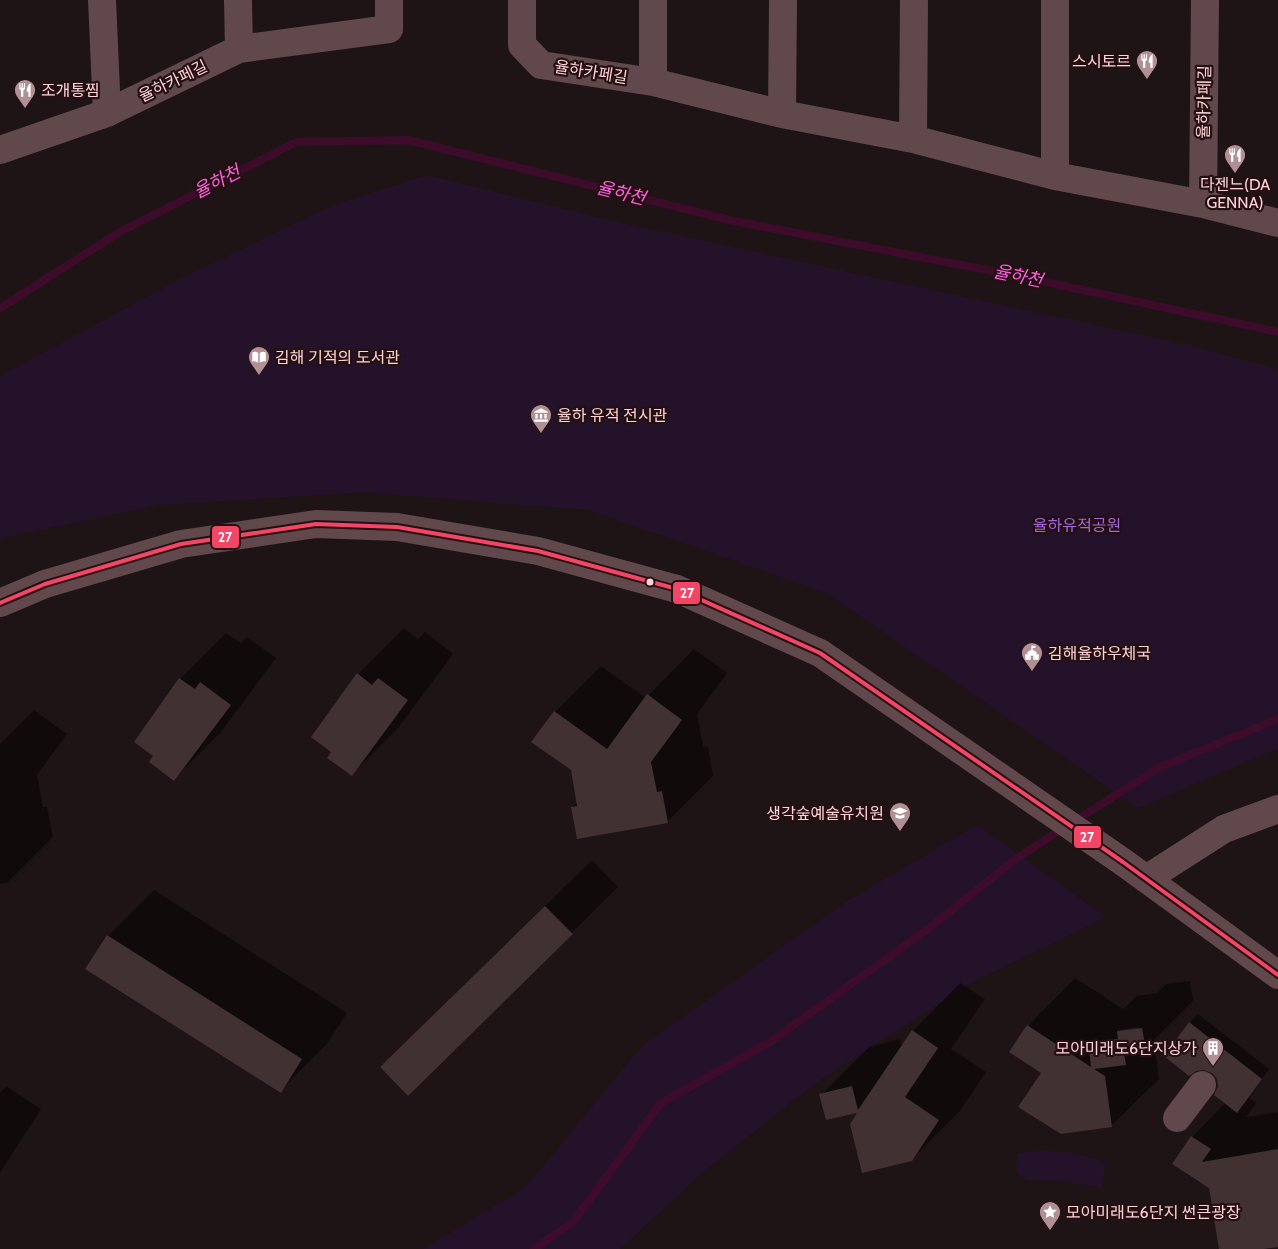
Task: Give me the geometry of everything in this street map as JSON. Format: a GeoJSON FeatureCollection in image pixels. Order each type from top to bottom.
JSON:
{"type":"FeatureCollection","features":[{"type":"Feature","properties":{"kind":"street"},"geometry":{"type":"LineString","coordinates":[[102,0],[107,113]]}},
{"type":"Feature","properties":{"kind":"street"},"geometry":{"type":"LineString","coordinates":[[238,0],[239,49]]}},
{"type":"Feature","properties":{"kind":"street","name":"율하카페길"},"geometry":{"type":"LineString","coordinates":[[0,150],[107,113],[239,49],[389,29],[389,0]]}},
{"type":"Feature","properties":{"kind":"street","name":"율하카페길"},"geometry":{"type":"LineString","coordinates":[[522,0],[522,45],[541,65],[653,82],[782,114],[913,140],[1055,176],[1203,204],[1278,223]]}},
{"type":"Feature","properties":{"kind":"street","name":"율하카페길"},"geometry":{"type":"LineString","coordinates":[[653,0],[653,82]]}},
{"type":"Feature","properties":{"kind":"street"},"geometry":{"type":"LineString","coordinates":[[782,114],[783,0]]}},
{"type":"Feature","properties":{"kind":"street"},"geometry":{"type":"LineString","coordinates":[[913,140],[914,0]]}},
{"type":"Feature","properties":{"kind":"street"},"geometry":{"type":"LineString","coordinates":[[1055,0],[1055,176]]}},
{"type":"Feature","properties":{"kind":"street","name":"율하카페길"},"geometry":{"type":"LineString","coordinates":[[1203,204],[1205,0]]}},
{"type":"Feature","properties":{"kind":"street"},"geometry":{"type":"LineString","coordinates":[[0,603],[44,584],[181,544],[316,524],[397,527],[538,551],[677,589],[820,653],[1123,862],[1278,975]]}},
{"type":"Feature","properties":{"kind":"street"},"geometry":{"type":"LineString","coordinates":[[1146,879],[1224,829],[1278,809]]}},
{"type":"Feature","properties":{"kind":"street"},"geometry":{"type":"LineString","coordinates":[[1177,1118],[1202,1085]]}},
{"type":"Feature","properties":{"kind":"green space","name":"율하유적공원"},"geometry":{"type":"Polygon","coordinates":[[[427,175],[622,223],[1192,346],[1278,369],[1278,748],[1138,808],[827,593],[589,510],[365,492],[159,505],[0,538],[0,376],[178,280],[331,206],[427,175]]]}},
{"type":"Feature","properties":{"kind":"green space"},"geometry":{"type":"Polygon","coordinates":[[[977,825],[1106,917],[969,984],[814,1084],[702,1173],[620,1249],[423,1249],[526,1187],[642,1046],[849,900],[977,825]]]}},
{"type":"Feature","properties":{"kind":"green space"},"geometry":{"type":"Polygon","coordinates":[[[1039,1151],[1072,1154],[1105,1162],[1102,1188],[1067,1181],[1027,1180],[1017,1173],[1017,1153],[1039,1151]]]}},
{"type":"Feature","properties":{"kind":"building"},"geometry":{"type":"Polygon","coordinates":[[[357,673],[372,685],[378,678],[408,700],[352,776],[327,758],[331,752],[311,737],[357,673]]]}},
{"type":"Feature","properties":{"kind":"building"},"geometry":{"type":"Polygon","coordinates":[[[179,678],[195,689],[200,682],[231,705],[174,781],[149,762],[153,756],[134,742],[179,678]]]}},
{"type":"Feature","properties":{"kind":"building"},"geometry":{"type":"Polygon","coordinates":[[[647,694],[682,720],[651,762],[657,792],[662,791],[668,823],[577,839],[571,807],[577,806],[571,770],[531,742],[554,711],[607,749],[647,694]]]}},
{"type":"Feature","properties":{"kind":"building"},"geometry":{"type":"Polygon","coordinates":[[[545,906],[573,934],[408,1096],[380,1067],[545,906]]]}},
{"type":"Feature","properties":{"kind":"building"},"geometry":{"type":"Polygon","coordinates":[[[107,935],[302,1059],[281,1093],[85,969],[107,935]]]}},
{"type":"Feature","properties":{"kind":"building","name":"모아미래도6단지상가"},"geometry":{"type":"Polygon","coordinates":[[[1189,1022],[1262,1079],[1237,1113],[1214,1095],[1218,1086],[1217,1079],[1212,1073],[1203,1070],[1196,1071],[1189,1076],[1164,1056],[1189,1022]]]}},
{"type":"Feature","properties":{"kind":"building"},"geometry":{"type":"Polygon","coordinates":[[[1027,1025],[1091,1067],[1088,1043],[1118,1039],[1117,1031],[1142,1028],[1146,1050],[1124,1053],[1126,1065],[1094,1069],[1105,1076],[1112,1127],[1061,1134],[1018,1107],[1041,1073],[1009,1052],[1027,1025]]]}},
{"type":"Feature","properties":{"kind":"building"},"geometry":{"type":"Polygon","coordinates":[[[912,1030],[938,1048],[905,1097],[939,1120],[912,1161],[862,1173],[850,1124],[857,1113],[826,1120],[819,1094],[852,1086],[858,1110],[912,1030]]]}},
{"type":"Feature","properties":{"kind":"building"},"geometry":{"type":"Polygon","coordinates":[[[1191,1136],[1211,1149],[1202,1162],[1278,1149],[1278,1247],[1264,1249],[1219,1249],[1209,1188],[1172,1164],[1191,1136]]]}},
{"type":"Feature","properties":{"kind":"waterway","name":"율하천"},"geometry":{"type":"LineString","coordinates":[[0,308],[118,233],[296,142],[408,140],[734,221],[1013,275],[1278,332]]}},
{"type":"Feature","properties":{"kind":"waterway"},"geometry":{"type":"LineString","coordinates":[[1075,821],[1158,768],[1278,719]]}},
{"type":"Feature","properties":{"kind":"waterway"},"geometry":{"type":"LineString","coordinates":[[534,1249],[573,1222],[661,1103],[770,1042],[928,929],[1017,858],[1065,827]]}},
{"type":"Feature","properties":{"kind":"transit line","name":"27"},"geometry":{"type":"LineString","coordinates":[[0,603],[45,584],[181,544],[316,524],[397,527],[538,551],[677,589],[820,653],[1123,862],[1278,975]]}},
{"type":"Feature","properties":{"kind":"place","name":"스시토르"},"geometry":{"type":"Point","coordinates":[1147,80]}},
{"type":"Feature","properties":{"kind":"place","name":"조개통찜"},"geometry":{"type":"Point","coordinates":[25,109]}},
{"type":"Feature","properties":{"kind":"place","name":"다젠느(DA GENNA)"},"geometry":{"type":"Point","coordinates":[1235,174]}},
{"type":"Feature","properties":{"kind":"place","name":"김해 기적의 도서관"},"geometry":{"type":"Point","coordinates":[259,376]}},
{"type":"Feature","properties":{"kind":"place","name":"율하 유적 전시관"},"geometry":{"type":"Point","coordinates":[541,434]}},
{"type":"Feature","properties":{"kind":"place","name":"김해율하우체국"},"geometry":{"type":"Point","coordinates":[1032,672]}},
{"type":"Feature","properties":{"kind":"place","name":"생각숲예술유치원"},"geometry":{"type":"Point","coordinates":[900,832]}},
{"type":"Feature","properties":{"kind":"place","name":"모아미래도6단지상가"},"geometry":{"type":"Point","coordinates":[1213,1067]}},
{"type":"Feature","properties":{"kind":"place","name":"모아미래도6단지 썬큰광장"},"geometry":{"type":"Point","coordinates":[1050,1231]}}]}
